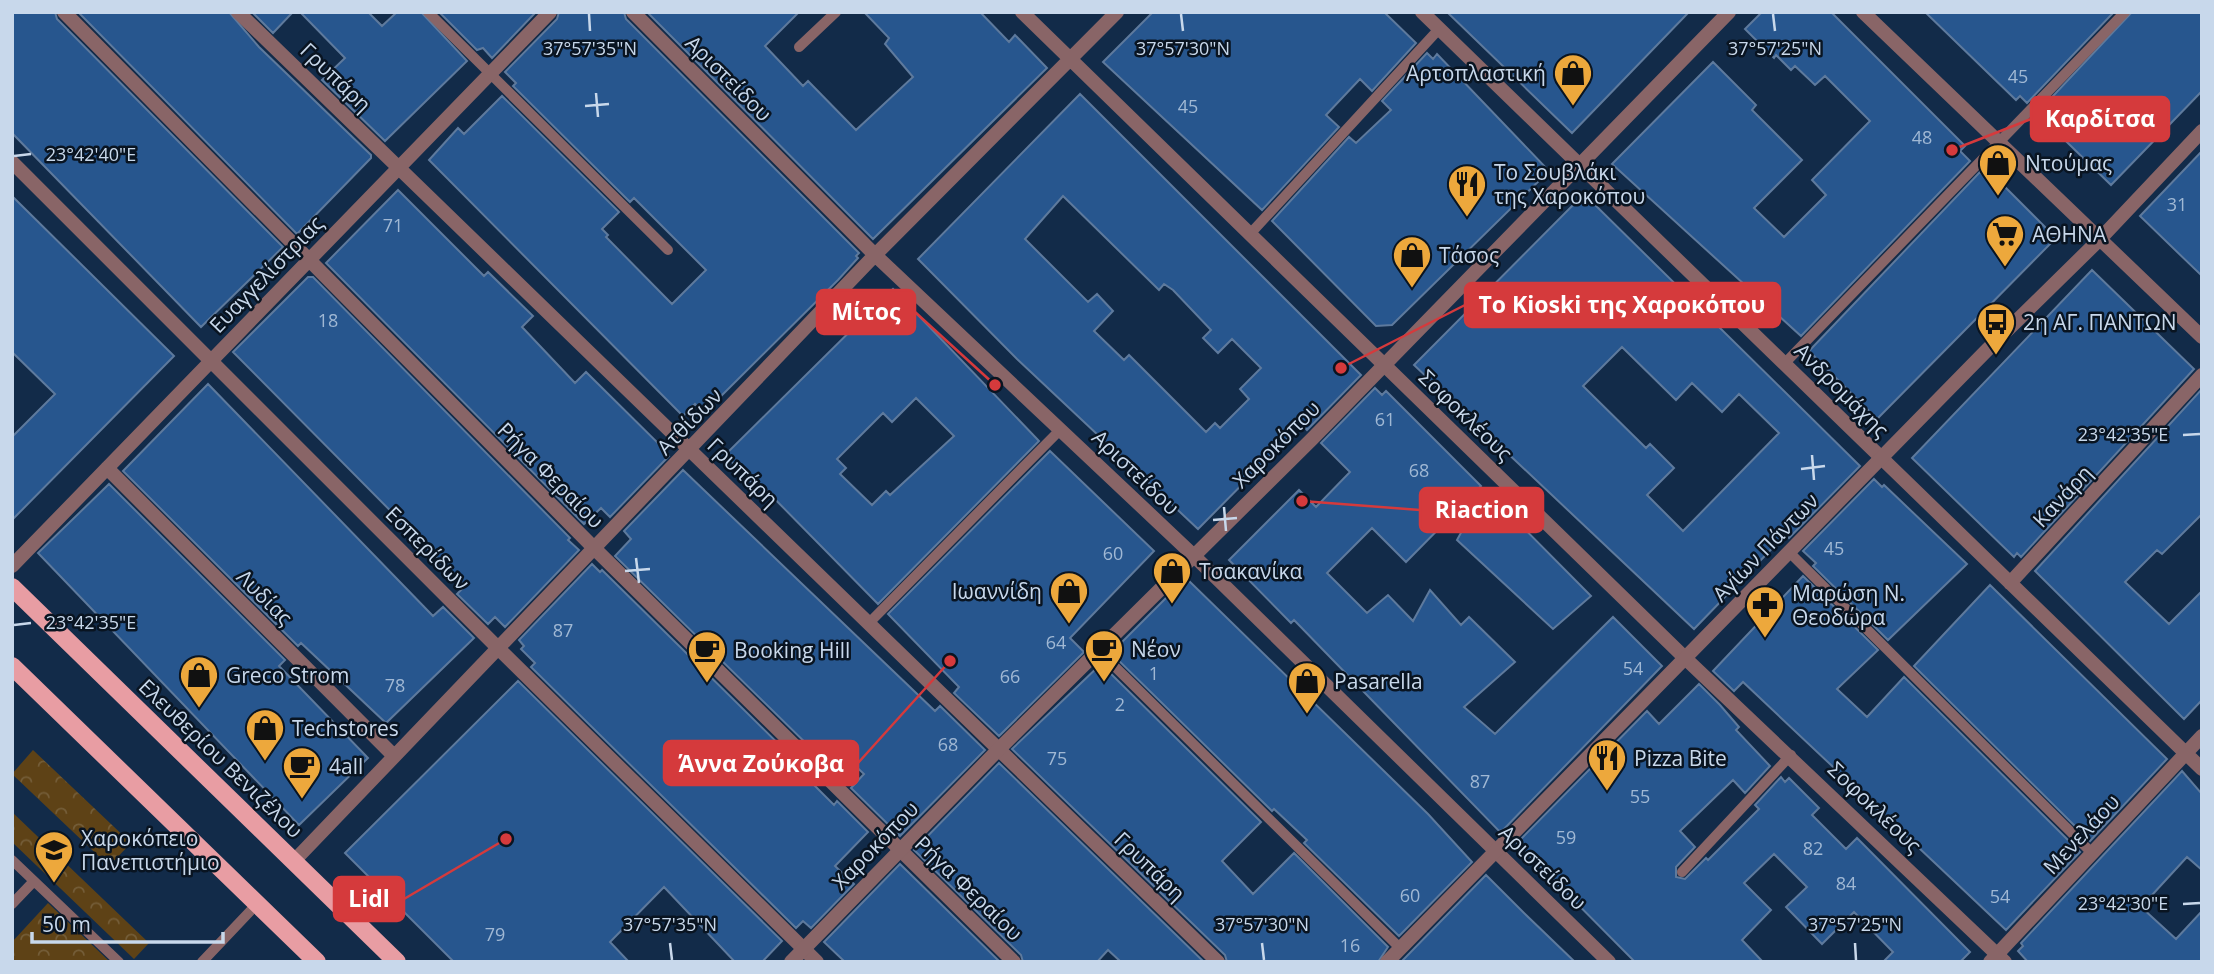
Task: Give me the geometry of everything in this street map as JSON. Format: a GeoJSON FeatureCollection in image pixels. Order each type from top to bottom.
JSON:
{"type":"FeatureCollection","features":[{"type":"Feature","properties":{"kind":"main road","name":"Ελευθερίου Βενιζέλου"},"geometry":{"type":"LineString","coordinates":[[12,587],[397,962]]}},
{"type":"Feature","properties":{"kind":"main road"},"geometry":{"type":"LineString","coordinates":[[12,666],[317,962]]}},
{"type":"Feature","properties":{"kind":"street","name":"Ρήγα Φεραίου"},"geometry":{"type":"LineString","coordinates":[[64,12],[308,262],[1014,962]]}},
{"type":"Feature","properties":{"kind":"street","name":"Γρυπάρη"},"geometry":{"type":"LineString","coordinates":[[238,12],[1218,962]]}},
{"type":"Feature","properties":{"kind":"street","name":"Ευαγγελίστριας"},"geometry":{"type":"LineString","coordinates":[[12,566],[550,12]]}},
{"type":"Feature","properties":{"kind":"street","name":"Αριστείδου"},"geometry":{"type":"LineString","coordinates":[[634,12],[875,255],[1193,555],[1609,962]]}},
{"type":"Feature","properties":{"kind":"street","name":"Σοφοκλέους"},"geometry":{"type":"LineString","coordinates":[[1022,12],[1685,658],[1791,755],[1997,959]]}},
{"type":"Feature","properties":{"kind":"street","name":"Ατθίδων"},"geometry":{"type":"LineString","coordinates":[[294,861],[594,548],[691,451],[875,255],[1117,12]]}},
{"type":"Feature","properties":{"kind":"street","name":"Ανδρομάχης"},"geometry":{"type":"LineString","coordinates":[[1422,12],[2202,769]]}},
{"type":"Feature","properties":{"kind":"street","name":"Χαροκόπου"},"geometry":{"type":"LineString","coordinates":[[791,962],[999,749],[1384,365],[1729,12]]}},
{"type":"Feature","properties":{"kind":"street"},"geometry":{"type":"LineString","coordinates":[[1863,12],[2202,337]]}},
{"type":"Feature","properties":{"kind":"street","name":"Αγίων Πάντων"},"geometry":{"type":"LineString","coordinates":[[1387,962],[1881,458],[2100,240],[2202,131]]}},
{"type":"Feature","properties":{"kind":"street","name":"Εσπερίδων"},"geometry":{"type":"LineString","coordinates":[[12,162],[213,359],[498,648],[817,962]]}},
{"type":"Feature","properties":{"kind":"street","name":"Κανάρη"},"geometry":{"type":"LineString","coordinates":[[2010,583],[2202,375]]}},
{"type":"Feature","properties":{"kind":"street","name":"Λυδίας"},"geometry":{"type":"LineString","coordinates":[[107,468],[394,756]]}},
{"type":"Feature","properties":{"kind":"street","name":"Μενελάου"},"geometry":{"type":"LineString","coordinates":[[1997,959],[2202,736]]}},
{"type":"Feature","properties":{"kind":"lane"},"geometry":{"type":"LineString","coordinates":[[428,12],[668,250]]}},
{"type":"Feature","properties":{"kind":"lane"},"geometry":{"type":"LineString","coordinates":[[799,47],[835,12]]}},
{"type":"Feature","properties":{"kind":"lane"},"geometry":{"type":"LineString","coordinates":[[1785,363],[2125,12]]}},
{"type":"Feature","properties":{"kind":"lane"},"geometry":{"type":"LineString","coordinates":[[1250,234],[1439,29]]}},
{"type":"Feature","properties":{"kind":"lane"},"geometry":{"type":"LineString","coordinates":[[869,623],[1061,429]]}},
{"type":"Feature","properties":{"kind":"lane"},"geometry":{"type":"LineString","coordinates":[[1790,553],[2092,853]]}},
{"type":"Feature","properties":{"kind":"lane"},"geometry":{"type":"LineString","coordinates":[[1098,650],[1400,948]]}},
{"type":"Feature","properties":{"kind":"lane"},"geometry":{"type":"LineString","coordinates":[[1682,872],[1791,755]]}},
{"type":"Feature","properties":{"kind":"lane"},"geometry":{"type":"LineString","coordinates":[[12,860],[119,962]]}},
{"type":"Feature","properties":{"kind":"lane"},"geometry":{"type":"LineString","coordinates":[[12,904],[34,881]]}},
{"type":"Feature","properties":{"kind":"lane"},"geometry":{"type":"LineString","coordinates":[[202,962],[257,904]]}},
{"type":"Feature","properties":{"kind":"green space"},"geometry":{"type":"Polygon","coordinates":[[[33,750],[131,843],[109,866],[12,774],[33,750]]]}},
{"type":"Feature","properties":{"kind":"green space"},"geometry":{"type":"Polygon","coordinates":[[[12,812],[149,943],[134,959],[12,842],[12,812]]]}},
{"type":"Feature","properties":{"kind":"green space"},"geometry":{"type":"Polygon","coordinates":[[[48,903],[110,962],[12,962],[12,942],[48,903]]]}},
{"type":"Feature","properties":{"kind":"building"},"geometry":{"type":"Polygon","coordinates":[[[12,12],[55,12],[57,19],[283,247],[201,327],[12,133],[12,12]]]}},
{"type":"Feature","properties":{"kind":"building"},"geometry":{"type":"Polygon","coordinates":[[[78,12],[229,12],[259,47],[371,155],[371,158],[297,234],[78,12]]]}},
{"type":"Feature","properties":{"kind":"building"},"geometry":{"type":"Polygon","coordinates":[[[252,12],[293,12],[273,33],[252,12]]]}},
{"type":"Feature","properties":{"kind":"building"},"geometry":{"type":"Polygon","coordinates":[[[300,12],[368,12],[382,26],[397,12],[421,12],[467,61],[385,141],[322,80],[345,58],[300,12]]]}},
{"type":"Feature","properties":{"kind":"building"},"geometry":{"type":"Polygon","coordinates":[[[439,12],[536,12],[492,58],[483,48],[477,50],[439,12]]]}},
{"type":"Feature","properties":{"kind":"building"},"geometry":{"type":"Polygon","coordinates":[[[559,12],[624,12],[626,19],[859,253],[856,256],[858,258],[838,280],[704,413],[695,404],[683,416],[429,160],[458,128],[464,134],[502,96],[619,212],[602,229],[608,235],[606,237],[672,304],[706,270],[634,198],[630,202],[513,86],[516,83],[505,72],[557,19],[559,12]]]}},
{"type":"Feature","properties":{"kind":"building"},"geometry":{"type":"Polygon","coordinates":[[[647,12],[799,12],[765,46],[803,86],[808,81],[856,130],[913,77],[885,44],[889,38],[864,12],[980,12],[1009,42],[1015,35],[1047,68],[873,239],[647,12]]]}},
{"type":"Feature","properties":{"kind":"building"},"geometry":{"type":"Polygon","coordinates":[[[1153,12],[1384,12],[1416,43],[1372,91],[1360,79],[1326,115],[1339,127],[1262,210],[1103,62],[1153,12]]]}},
{"type":"Feature","properties":{"kind":"building"},"geometry":{"type":"Polygon","coordinates":[[[1447,12],[1689,12],[1572,133],[1447,12]]]}},
{"type":"Feature","properties":{"kind":"building"},"geometry":{"type":"Polygon","coordinates":[[[1762,12],[1831,12],[1965,146],[1960,151],[1970,161],[1801,336],[1612,164],[1713,62],[1756,105],[1752,110],[1802,160],[1754,208],[1784,237],[1826,195],[1812,180],[1870,121],[1825,76],[1815,85],[1795,66],[1791,70],[1776,55],[1774,58],[1745,29],[1762,12]]]}},
{"type":"Feature","properties":{"kind":"building"},"geometry":{"type":"Polygon","coordinates":[[[1925,12],[2114,12],[2027,103],[2020,96],[2016,100],[1925,12]]]}},
{"type":"Feature","properties":{"kind":"building"},"geometry":{"type":"Polygon","coordinates":[[[2132,12],[2202,12],[2202,91],[2111,185],[2037,113],[2132,12]]]}},
{"type":"Feature","properties":{"kind":"building"},"geometry":{"type":"Polygon","coordinates":[[[1427,53],[1433,59],[1437,54],[1549,171],[1392,325],[1376,326],[1272,221],[1349,137],[1356,143],[1391,110],[1382,101],[1427,53]]]}},
{"type":"Feature","properties":{"kind":"building"},"geometry":{"type":"Polygon","coordinates":[[[1080,94],[1361,375],[1307,430],[1302,424],[1198,529],[1017,359],[918,259],[1080,94]],[[1063,196],[1025,239],[1088,302],[1097,294],[1113,311],[1094,331],[1124,360],[1129,355],[1206,432],[1215,423],[1220,428],[1249,399],[1240,389],[1261,368],[1232,339],[1218,353],[1203,338],[1211,330],[1173,290],[1164,284],[1159,290],[1063,196]]]}},
{"type":"Feature","properties":{"kind":"building"},"geometry":{"type":"Polygon","coordinates":[[[2202,151],[2202,276],[2140,216],[2202,151]]]}},
{"type":"Feature","properties":{"kind":"building"},"geometry":{"type":"Polygon","coordinates":[[[1980,172],[1994,186],[1999,181],[2056,238],[1877,419],[1809,351],[1980,172]]]}},
{"type":"Feature","properties":{"kind":"building"},"geometry":{"type":"Polygon","coordinates":[[[398,190],[484,276],[488,272],[533,316],[522,327],[575,383],[586,372],[667,452],[669,456],[610,517],[601,508],[584,524],[326,263],[398,190]]]}},
{"type":"Feature","properties":{"kind":"building"},"geometry":{"type":"Polygon","coordinates":[[[1584,194],[1860,466],[1789,538],[1786,534],[1694,629],[1414,365],[1584,194]],[[1622,347],[1583,386],[1646,448],[1650,444],[1674,468],[1647,495],[1683,531],[1779,433],[1739,394],[1722,412],[1692,383],[1676,400],[1622,347]]]}},
{"type":"Feature","properties":{"kind":"building"},"geometry":{"type":"Polygon","coordinates":[[[12,196],[174,356],[12,520],[12,437],[55,394],[12,352],[12,196]]]}},
{"type":"Feature","properties":{"kind":"building"},"geometry":{"type":"Polygon","coordinates":[[[2092,270],[2194,369],[2021,557],[2017,553],[2014,557],[1912,458],[2092,270]]]}},
{"type":"Feature","properties":{"kind":"building"},"geometry":{"type":"Polygon","coordinates":[[[308,277],[313,277],[579,550],[505,627],[495,617],[488,624],[457,594],[465,586],[233,352],[308,277]]]}},
{"type":"Feature","properties":{"kind":"building"},"geometry":{"type":"Polygon","coordinates":[[[893,289],[1039,441],[878,604],[761,485],[757,488],[725,455],[893,289]],[[916,398],[892,422],[883,413],[837,459],[846,468],[840,474],[872,505],[886,491],[890,495],[954,436],[916,398]]]}},
{"type":"Feature","properties":{"kind":"building"},"geometry":{"type":"Polygon","coordinates":[[[208,384],[433,616],[443,607],[474,638],[386,723],[301,643],[298,646],[123,471],[208,384]]]}},
{"type":"Feature","properties":{"kind":"building"},"geometry":{"type":"Polygon","coordinates":[[[1375,388],[1382,395],[1386,391],[1481,486],[1406,562],[1372,528],[1327,573],[1367,613],[1388,595],[1413,621],[1430,590],[1461,625],[1469,617],[1515,662],[1464,707],[1495,734],[1613,617],[1662,666],[1503,830],[1499,831],[1294,620],[1291,623],[1229,560],[1299,490],[1316,507],[1350,472],[1321,443],[1375,388]]]}},
{"type":"Feature","properties":{"kind":"building"},"geometry":{"type":"Polygon","coordinates":[[[2202,389],[2202,514],[2162,554],[2157,550],[2125,582],[2169,624],[2202,591],[2202,700],[2184,719],[2035,571],[2202,389]]]}},
{"type":"Feature","properties":{"kind":"building"},"geometry":{"type":"Polygon","coordinates":[[[1050,451],[1154,551],[1070,638],[1084,652],[999,736],[954,693],[959,687],[888,614],[1050,451]]]}},
{"type":"Feature","properties":{"kind":"building"},"geometry":{"type":"Polygon","coordinates":[[[683,470],[935,711],[940,706],[985,750],[900,836],[851,788],[864,774],[832,744],[820,757],[615,556],[631,539],[624,531],[683,470]]]}},
{"type":"Feature","properties":{"kind":"building"},"geometry":{"type":"Polygon","coordinates":[[[1874,479],[1882,487],[1884,485],[1967,564],[1888,640],[1813,566],[1816,563],[1803,551],[1874,479]]]}},
{"type":"Feature","properties":{"kind":"building"},"geometry":{"type":"Polygon","coordinates":[[[109,484],[285,660],[279,666],[368,758],[299,825],[38,553],[109,484]]]}},
{"type":"Feature","properties":{"kind":"building"},"geometry":{"type":"Polygon","coordinates":[[[1485,489],[1591,596],[1553,629],[1457,540],[1485,489]]]}},
{"type":"Feature","properties":{"kind":"building"},"geometry":{"type":"Polygon","coordinates":[[[592,564],[600,572],[602,570],[806,771],[803,774],[834,805],[837,801],[868,832],[835,866],[854,884],[811,928],[803,921],[796,928],[531,667],[535,663],[521,649],[524,646],[519,640],[592,564]]]}},
{"type":"Feature","properties":{"kind":"building"},"geometry":{"type":"Polygon","coordinates":[[[1803,576],[1878,650],[1837,689],[1867,717],[1904,677],[2080,852],[2006,930],[1743,682],[1734,691],[1713,671],[1803,576]]]}},
{"type":"Feature","properties":{"kind":"building"},"geometry":{"type":"Polygon","coordinates":[[[1186,578],[1428,814],[1472,862],[1399,936],[1304,843],[1307,840],[1274,809],[1272,811],[1111,653],[1186,578]]]}},
{"type":"Feature","properties":{"kind":"building"},"geometry":{"type":"Polygon","coordinates":[[[1990,585],[2167,759],[2090,841],[1914,666],[1990,585]]]}},
{"type":"Feature","properties":{"kind":"building"},"geometry":{"type":"Polygon","coordinates":[[[1101,664],[1261,822],[1222,861],[1253,894],[1294,853],[1388,947],[1378,962],[1227,962],[1225,955],[1012,749],[1101,664]]]}},
{"type":"Feature","properties":{"kind":"building"},"geometry":{"type":"Polygon","coordinates":[[[518,681],[782,941],[762,962],[735,962],[664,887],[610,942],[629,962],[454,962],[345,853],[518,681]]]}},
{"type":"Feature","properties":{"kind":"building"},"geometry":{"type":"Polygon","coordinates":[[[1699,684],[1739,727],[1736,730],[1770,766],[1745,793],[1733,780],[1680,831],[1695,847],[1676,867],[1676,877],[1685,879],[1706,858],[1708,860],[1759,809],[1755,805],[1781,777],[1785,782],[1789,778],[1819,808],[1812,815],[1846,849],[1857,838],[1970,952],[1960,962],[1883,962],[1893,952],[1854,912],[1822,944],[1786,907],[1807,887],[1774,854],[1744,883],[1771,910],[1742,940],[1763,962],[1635,962],[1517,843],[1647,711],[1659,724],[1699,684]]]}},
{"type":"Feature","properties":{"kind":"building"},"geometry":{"type":"Polygon","coordinates":[[[999,763],[1204,962],[1121,962],[1108,950],[1097,962],[1023,962],[1021,955],[914,850],[999,763]]]}},
{"type":"Feature","properties":{"kind":"building"},"geometry":{"type":"Polygon","coordinates":[[[2182,771],[2202,794],[2202,870],[2187,857],[2141,907],[2176,939],[2202,911],[2202,962],[2028,962],[2018,951],[2023,946],[2021,943],[2182,771]]]}},
{"type":"Feature","properties":{"kind":"building"},"geometry":{"type":"Polygon","coordinates":[[[900,864],[1000,962],[845,962],[824,942],[900,864]]]}},
{"type":"Feature","properties":{"kind":"building"},"geometry":{"type":"Polygon","coordinates":[[[1486,875],[1524,913],[1575,962],[1401,962],[1486,875]]]}},
{"type":"Feature","properties":{"kind":"place","name":"Αρτοπλαστική"},"geometry":{"type":"Point","coordinates":[1573,107]}},
{"type":"Feature","properties":{"kind":"place","name":"Καρδίτσα"},"geometry":{"type":"Point","coordinates":[1952,150]}},
{"type":"Feature","properties":{"kind":"place","name":"Ντούμας"},"geometry":{"type":"Point","coordinates":[1998,197]}},
{"type":"Feature","properties":{"kind":"place","name":"Το Σουβλάκι της Χαροκόπου"},"geometry":{"type":"Point","coordinates":[1467,218]}},
{"type":"Feature","properties":{"kind":"place","name":"ΑΘΗΝΑ"},"geometry":{"type":"Point","coordinates":[2005,268]}},
{"type":"Feature","properties":{"kind":"place","name":"Τάσος"},"geometry":{"type":"Point","coordinates":[1412,289]}},
{"type":"Feature","properties":{"kind":"place","name":"2η ΑΓ. ΠΑΝΤΩΝ"},"geometry":{"type":"Point","coordinates":[1996,356]}},
{"type":"Feature","properties":{"kind":"place","name":"Το Kioski της Χαροκόπου"},"geometry":{"type":"Point","coordinates":[1341,368]}},
{"type":"Feature","properties":{"kind":"place","name":"Μίτος"},"geometry":{"type":"Point","coordinates":[995,385]}},
{"type":"Feature","properties":{"kind":"place","name":"Riaction"},"geometry":{"type":"Point","coordinates":[1302,501]}},
{"type":"Feature","properties":{"kind":"place","name":"Τσακανίκα"},"geometry":{"type":"Point","coordinates":[1172,605]}},
{"type":"Feature","properties":{"kind":"place","name":"Ιωαννίδη"},"geometry":{"type":"Point","coordinates":[1069,625]}},
{"type":"Feature","properties":{"kind":"place","name":"Μαρώση Ν. Θεοδώρα"},"geometry":{"type":"Point","coordinates":[1765,639]}},
{"type":"Feature","properties":{"kind":"place","name":"Άννα Ζούκοβα"},"geometry":{"type":"Point","coordinates":[950,661]}},
{"type":"Feature","properties":{"kind":"place","name":"Νέον"},"geometry":{"type":"Point","coordinates":[1104,683]}},
{"type":"Feature","properties":{"kind":"place","name":"Booking Hill"},"geometry":{"type":"Point","coordinates":[707,684]}},
{"type":"Feature","properties":{"kind":"place","name":"Greco Strom"},"geometry":{"type":"Point","coordinates":[199,709]}},
{"type":"Feature","properties":{"kind":"place","name":"Pasarella"},"geometry":{"type":"Point","coordinates":[1307,715]}},
{"type":"Feature","properties":{"kind":"place","name":"Techstores"},"geometry":{"type":"Point","coordinates":[265,762]}},
{"type":"Feature","properties":{"kind":"place","name":"Pizza Bite"},"geometry":{"type":"Point","coordinates":[1607,792]}},
{"type":"Feature","properties":{"kind":"place","name":"4all"},"geometry":{"type":"Point","coordinates":[302,800]}},
{"type":"Feature","properties":{"kind":"place","name":"Lidl"},"geometry":{"type":"Point","coordinates":[506,839]}},
{"type":"Feature","properties":{"kind":"place","name":"Χαροκόπειο Πανεπιστήμιο"},"geometry":{"type":"Point","coordinates":[54,884]}}]}
